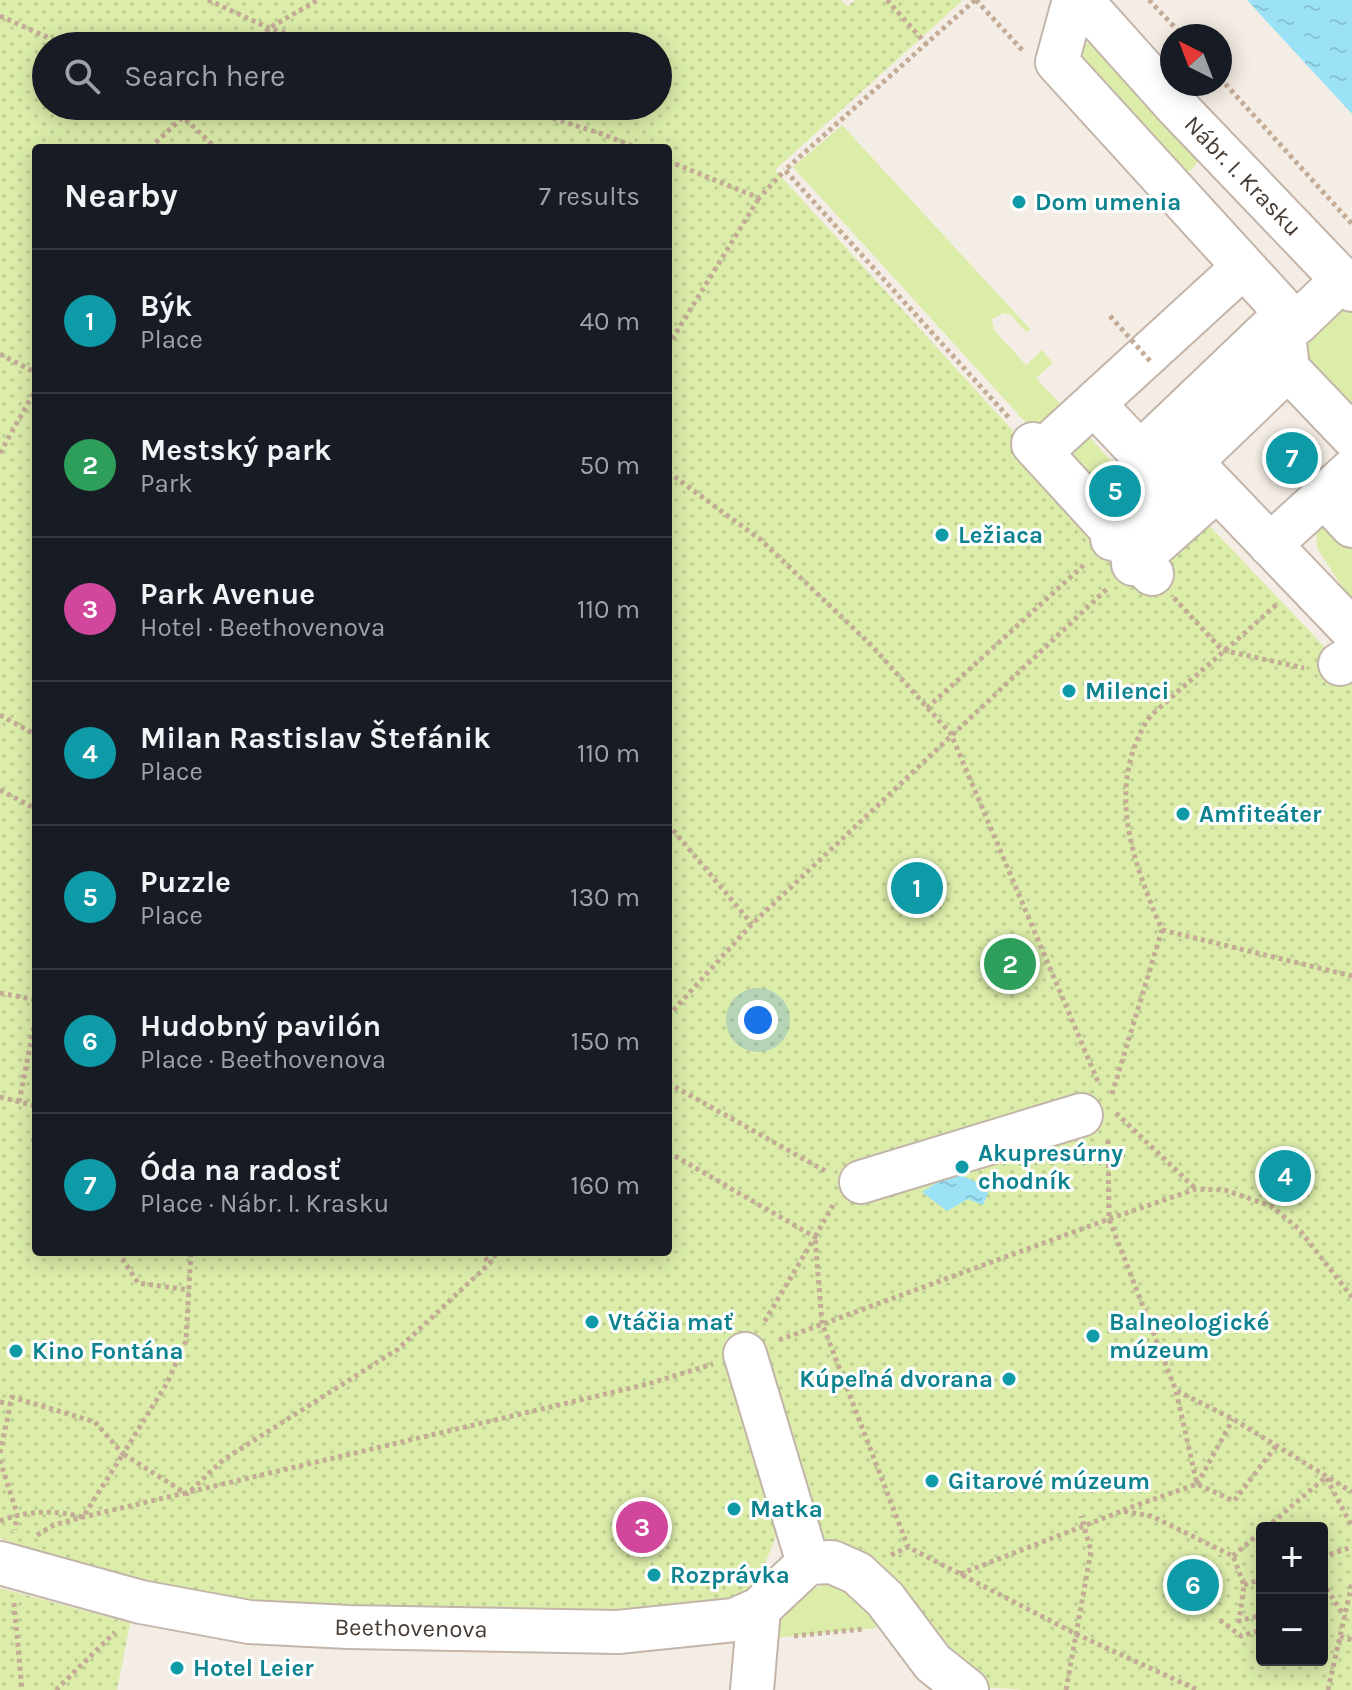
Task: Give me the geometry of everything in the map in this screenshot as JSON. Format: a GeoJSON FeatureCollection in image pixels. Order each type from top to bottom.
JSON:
{"type":"FeatureCollection","features":[{"type":"Feature","properties":{"kind":"street","name":"Nábr. I. Krasku"},"geometry":{"type":"LineString","coordinates":[[1074,0],[1057,62],[1296,324],[1347,285],[1176,106],[1081,0]]}},
{"type":"Feature","properties":{"kind":"street"},"geometry":{"type":"LineString","coordinates":[[1230,279],[1094,404],[1037,448],[1131,555],[1193,486],[1282,344]]}},
{"type":"Feature","properties":{"kind":"street"},"geometry":{"type":"LineString","coordinates":[[1140,453],[1282,344]]}},
{"type":"Feature","properties":{"kind":"street"},"geometry":{"type":"LineString","coordinates":[[1282,344],[1352,436]]}},
{"type":"Feature","properties":{"kind":"street"},"geometry":{"type":"LineString","coordinates":[[1094,404],[1140,453],[1193,486],[1270,545],[1286,596],[1348,650]]}},
{"type":"Feature","properties":{"kind":"street"},"geometry":{"type":"LineString","coordinates":[[1270,545],[1338,483],[1352,526]]}},
{"type":"Feature","properties":{"kind":"street"},"geometry":{"type":"LineString","coordinates":[[843,1184],[1100,1112]]}},
{"type":"Feature","properties":{"kind":"street"},"geometry":{"type":"LineString","coordinates":[[745,1354],[808,1563],[832,1562],[857,1573],[885,1599],[933,1663],[967,1690]]}},
{"type":"Feature","properties":{"kind":"street","name":"Beethovenova"},"geometry":{"type":"LineString","coordinates":[[5,1564],[141,1602],[249,1622],[364,1628],[618,1632],[734,1620],[759,1609],[808,1563]]}},
{"type":"Feature","properties":{"kind":"street"},"geometry":{"type":"LineString","coordinates":[[752,1690],[759,1609]]}},
{"type":"Feature","properties":{"kind":"path"},"geometry":{"type":"LineString","coordinates":[[208,0],[282,32]]}},
{"type":"Feature","properties":{"kind":"path"},"geometry":{"type":"LineString","coordinates":[[267,32],[318,0]]}},
{"type":"Feature","properties":{"kind":"path"},"geometry":{"type":"LineString","coordinates":[[887,0],[927,45]]}},
{"type":"Feature","properties":{"kind":"path"},"geometry":{"type":"LineString","coordinates":[[672,339],[759,198],[785,170],[975,0]]}},
{"type":"Feature","properties":{"kind":"path"},"geometry":{"type":"LineString","coordinates":[[1149,0],[1172,24]]}},
{"type":"Feature","properties":{"kind":"path"},"geometry":{"type":"LineString","coordinates":[[0,16],[36,32]]}},
{"type":"Feature","properties":{"kind":"path","name":"Nábr. I. Krasku"},"geometry":{"type":"LineString","coordinates":[[1232,91],[1352,224]]}},
{"type":"Feature","properties":{"kind":"path"},"geometry":{"type":"LineString","coordinates":[[154,144],[180,120]]}},
{"type":"Feature","properties":{"kind":"path"},"geometry":{"type":"LineString","coordinates":[[186,120],[212,144]]}},
{"type":"Feature","properties":{"kind":"path"},"geometry":{"type":"LineString","coordinates":[[556,120],[625,144]]}},
{"type":"Feature","properties":{"kind":"path"},"geometry":{"type":"LineString","coordinates":[[672,163],[759,198]]}},
{"type":"Feature","properties":{"kind":"path"},"geometry":{"type":"LineString","coordinates":[[785,170],[1037,448]]}},
{"type":"Feature","properties":{"kind":"path"},"geometry":{"type":"LineString","coordinates":[[1110,316],[1151,362]]}},
{"type":"Feature","properties":{"kind":"path"},"geometry":{"type":"LineString","coordinates":[[0,354],[32,371]]}},
{"type":"Feature","properties":{"kind":"path"},"geometry":{"type":"LineString","coordinates":[[0,453],[32,396]]}},
{"type":"Feature","properties":{"kind":"path"},"geometry":{"type":"LineString","coordinates":[[672,475],[761,540],[872,646],[951,734],[1100,1112],[1109,1219],[1176,1391],[1197,1484]]}},
{"type":"Feature","properties":{"kind":"path"},"geometry":{"type":"LineString","coordinates":[[1131,555],[1222,650],[1319,671],[1348,650]]}},
{"type":"Feature","properties":{"kind":"path"},"geometry":{"type":"LineString","coordinates":[[927,708],[1131,555]]}},
{"type":"Feature","properties":{"kind":"path"},"geometry":{"type":"LineString","coordinates":[[672,1012],[752,924],[951,734],[1131,555]]}},
{"type":"Feature","properties":{"kind":"path"},"geometry":{"type":"LineString","coordinates":[[1100,1112],[1162,930],[1145,892],[1123,801],[1130,759],[1146,722],[1222,650],[1286,596]]}},
{"type":"Feature","properties":{"kind":"path"},"geometry":{"type":"LineString","coordinates":[[0,715],[32,733]]}},
{"type":"Feature","properties":{"kind":"path"},"geometry":{"type":"LineString","coordinates":[[0,790],[32,807]]}},
{"type":"Feature","properties":{"kind":"path"},"geometry":{"type":"LineString","coordinates":[[672,829],[752,924]]}},
{"type":"Feature","properties":{"kind":"path"},"geometry":{"type":"LineString","coordinates":[[1162,930],[1352,976]]}},
{"type":"Feature","properties":{"kind":"path"},"geometry":{"type":"LineString","coordinates":[[0,993],[32,999]]}},
{"type":"Feature","properties":{"kind":"path"},"geometry":{"type":"LineString","coordinates":[[19,1102],[32,1037]]}},
{"type":"Feature","properties":{"kind":"path"},"geometry":{"type":"LineString","coordinates":[[672,1085],[843,1184],[745,1354]]}},
{"type":"Feature","properties":{"kind":"path"},"geometry":{"type":"LineString","coordinates":[[0,1097],[32,1105]]}},
{"type":"Feature","properties":{"kind":"path"},"geometry":{"type":"LineString","coordinates":[[1100,1112],[1196,1189]]}},
{"type":"Feature","properties":{"kind":"path"},"geometry":{"type":"LineString","coordinates":[[672,1154],[815,1237]]}},
{"type":"Feature","properties":{"kind":"path"},"geometry":{"type":"LineString","coordinates":[[22,1690],[5,1564],[37,1535],[54,1525],[648,1384],[745,1354],[822,1323],[1196,1189],[1225,1190],[1271,1206],[1298,1228],[1352,1297]]}},
{"type":"Feature","properties":{"kind":"path"},"geometry":{"type":"LineString","coordinates":[[815,1237],[822,1323],[908,1547],[1076,1634],[1198,1690]]}},
{"type":"Feature","properties":{"kind":"path"},"geometry":{"type":"LineString","coordinates":[[121,1256],[138,1283],[189,1290]]}},
{"type":"Feature","properties":{"kind":"path"},"geometry":{"type":"LineString","coordinates":[[83,1517],[167,1383],[186,1341],[191,1256]]}},
{"type":"Feature","properties":{"kind":"path"},"geometry":{"type":"LineString","coordinates":[[483,1256],[490,1263]]}},
{"type":"Feature","properties":{"kind":"path"},"geometry":{"type":"LineString","coordinates":[[187,1494],[223,1460],[398,1349],[494,1256]]}},
{"type":"Feature","properties":{"kind":"path"},"geometry":{"type":"LineString","coordinates":[[1176,1391],[1233,1419],[1352,1492]]}},
{"type":"Feature","properties":{"kind":"path"},"geometry":{"type":"LineString","coordinates":[[0,1453],[12,1397],[95,1422],[123,1454],[187,1494]]}},
{"type":"Feature","properties":{"kind":"path"},"geometry":{"type":"LineString","coordinates":[[0,1402],[10,1404]]}},
{"type":"Feature","properties":{"kind":"path"},"geometry":{"type":"LineString","coordinates":[[960,1574],[1084,1524],[1197,1484],[1233,1419]]}},
{"type":"Feature","properties":{"kind":"path"},"geometry":{"type":"LineString","coordinates":[[1197,1484],[1234,1501],[1276,1446]]}},
{"type":"Feature","properties":{"kind":"path"},"geometry":{"type":"LineString","coordinates":[[0,1460],[17,1514]]}},
{"type":"Feature","properties":{"kind":"path"},"geometry":{"type":"LineString","coordinates":[[1326,1477],[1352,1527]]}},
{"type":"Feature","properties":{"kind":"path"},"geometry":{"type":"LineString","coordinates":[[1273,1522],[1326,1477]]}},
{"type":"Feature","properties":{"kind":"path"},"geometry":{"type":"LineString","coordinates":[[0,1521],[17,1514],[53,1510],[83,1517]]}},
{"type":"Feature","properties":{"kind":"path"},"geometry":{"type":"LineString","coordinates":[[1122,1511],[1151,1516],[1233,1556],[1244,1585],[1239,1621],[1233,1630]]}},
{"type":"Feature","properties":{"kind":"path"},"geometry":{"type":"LineString","coordinates":[[1066,1690],[1091,1551],[1081,1516]]}},
{"type":"Feature","properties":{"kind":"path"},"geometry":{"type":"LineString","coordinates":[[1233,1556],[1256,1537]]}},
{"type":"Feature","properties":{"kind":"path"},"geometry":{"type":"LineString","coordinates":[[857,1573],[908,1547]]}},
{"type":"Feature","properties":{"kind":"path"},"geometry":{"type":"LineString","coordinates":[[1328,1555],[1352,1547]]}},
{"type":"Feature","properties":{"kind":"path"},"geometry":{"type":"LineString","coordinates":[[1244,1585],[1256,1581]]}},
{"type":"Feature","properties":{"kind":"path"},"geometry":{"type":"LineString","coordinates":[[1328,1690],[1352,1583]]}},
{"type":"Feature","properties":{"kind":"path"},"geometry":{"type":"LineString","coordinates":[[1328,1591],[1345,1617]]}},
{"type":"Feature","properties":{"kind":"path"},"geometry":{"type":"LineString","coordinates":[[1239,1621],[1256,1617]]}},
{"type":"Feature","properties":{"kind":"path"},"geometry":{"type":"LineString","coordinates":[[1220,1620],[1241,1636],[1256,1632]]}},
{"type":"Feature","properties":{"kind":"path"},"geometry":{"type":"LineString","coordinates":[[56,1690],[115,1633],[120,1623]]}},
{"type":"Feature","properties":{"kind":"path"},"geometry":{"type":"LineString","coordinates":[[1340,1636],[1352,1640]]}},
{"type":"Feature","properties":{"kind":"green space"},"geometry":{"type":"Polygon","coordinates":[[[0,0],[841,0],[848,6],[855,0],[963,0],[775,170],[1107,534],[1206,522],[1352,676],[1352,1690],[1024,1690],[986,1687],[808,1525],[778,1531],[760,1576],[746,1598],[570,1621],[250,1604],[124,1582],[0,1538],[0,0]]]}},
{"type":"Feature","properties":{"kind":"green space"},"geometry":{"type":"Polygon","coordinates":[[[1091,42],[1200,157],[1192,170],[1181,172],[1078,55],[1085,44],[1091,42]]]}},
{"type":"Feature","properties":{"kind":"green space"},"geometry":{"type":"Polygon","coordinates":[[[842,125],[1030,329],[1026,332],[1011,315],[1004,313],[992,319],[994,330],[1026,365],[1042,350],[1053,363],[1036,378],[1067,411],[1039,437],[793,167],[842,125]]]}},
{"type":"Feature","properties":{"kind":"green space"},"geometry":{"type":"Polygon","coordinates":[[[1352,294],[1352,417],[1291,353],[1352,294]]]}},
{"type":"Feature","properties":{"kind":"green space"},"geometry":{"type":"Polygon","coordinates":[[[1082,429],[1145,498],[1118,524],[1054,454],[1082,429]]]}},
{"type":"Feature","properties":{"kind":"green space"},"geometry":{"type":"Polygon","coordinates":[[[1316,522],[1352,533],[1352,602],[1317,548],[1316,522]]]}},
{"type":"Feature","properties":{"kind":"green space"},"geometry":{"type":"Polygon","coordinates":[[[826,1584],[855,1589],[874,1604],[876,1628],[762,1639],[798,1594],[826,1584]]]}},
{"type":"Feature","properties":{"kind":"green space"},"geometry":{"type":"Polygon","coordinates":[[[0,1588],[130,1623],[117,1690],[0,1690],[0,1588]]]}},
{"type":"Feature","properties":{"kind":"water"},"geometry":{"type":"Polygon","coordinates":[[[1247,0],[1352,0],[1352,114],[1247,0]]]}},
{"type":"Feature","properties":{"kind":"water"},"geometry":{"type":"Polygon","coordinates":[[[954,1172],[990,1188],[983,1205],[968,1199],[947,1211],[922,1192],[954,1172]]]}},
{"type":"Feature","properties":{"kind":"place","name":"Dom umenia"},"geometry":{"type":"Point","coordinates":[1019,202]}},
{"type":"Feature","properties":{"kind":"place","name":"Óda na radosť"},"geometry":{"type":"Point","coordinates":[1292,458]}},
{"type":"Feature","properties":{"kind":"place","name":"Puzzle"},"geometry":{"type":"Point","coordinates":[1115,491]}},
{"type":"Feature","properties":{"kind":"place","name":"Ležiaca"},"geometry":{"type":"Point","coordinates":[942,535]}},
{"type":"Feature","properties":{"kind":"place","name":"Milenci"},"geometry":{"type":"Point","coordinates":[1069,691]}},
{"type":"Feature","properties":{"kind":"place","name":"Amfiteáter"},"geometry":{"type":"Point","coordinates":[1183,814]}},
{"type":"Feature","properties":{"kind":"place","name":"Býk"},"geometry":{"type":"Point","coordinates":[917,888]}},
{"type":"Feature","properties":{"kind":"place","name":"Mestský park"},"geometry":{"type":"Point","coordinates":[1010,964]}},
{"type":"Feature","properties":{"kind":"place","name":"Akupresúrny chodník"},"geometry":{"type":"Point","coordinates":[962,1167]}},
{"type":"Feature","properties":{"kind":"place","name":"Milan Rastislav Štefánik"},"geometry":{"type":"Point","coordinates":[1285,1176]}},
{"type":"Feature","properties":{"kind":"place","name":"Vtáčia mať"},"geometry":{"type":"Point","coordinates":[592,1322]}},
{"type":"Feature","properties":{"kind":"place","name":"Balneologické múzeum"},"geometry":{"type":"Point","coordinates":[1093,1336]}},
{"type":"Feature","properties":{"kind":"place","name":"Kino Fontána"},"geometry":{"type":"Point","coordinates":[16,1351]}},
{"type":"Feature","properties":{"kind":"place","name":"Kúpeľná dvorana"},"geometry":{"type":"Point","coordinates":[1009,1379]}},
{"type":"Feature","properties":{"kind":"place","name":"Gitarové múzeum"},"geometry":{"type":"Point","coordinates":[932,1481]}},
{"type":"Feature","properties":{"kind":"place","name":"Matka"},"geometry":{"type":"Point","coordinates":[734,1509]}},
{"type":"Feature","properties":{"kind":"place","name":"Park Avenue"},"geometry":{"type":"Point","coordinates":[642,1527]}},
{"type":"Feature","properties":{"kind":"place","name":"Rozprávka"},"geometry":{"type":"Point","coordinates":[654,1575]}},
{"type":"Feature","properties":{"kind":"place","name":"Hudobný pavilón"},"geometry":{"type":"Point","coordinates":[1193,1585]}},
{"type":"Feature","properties":{"kind":"place","name":"Hotel Leier"},"geometry":{"type":"Point","coordinates":[177,1668]}}]}
